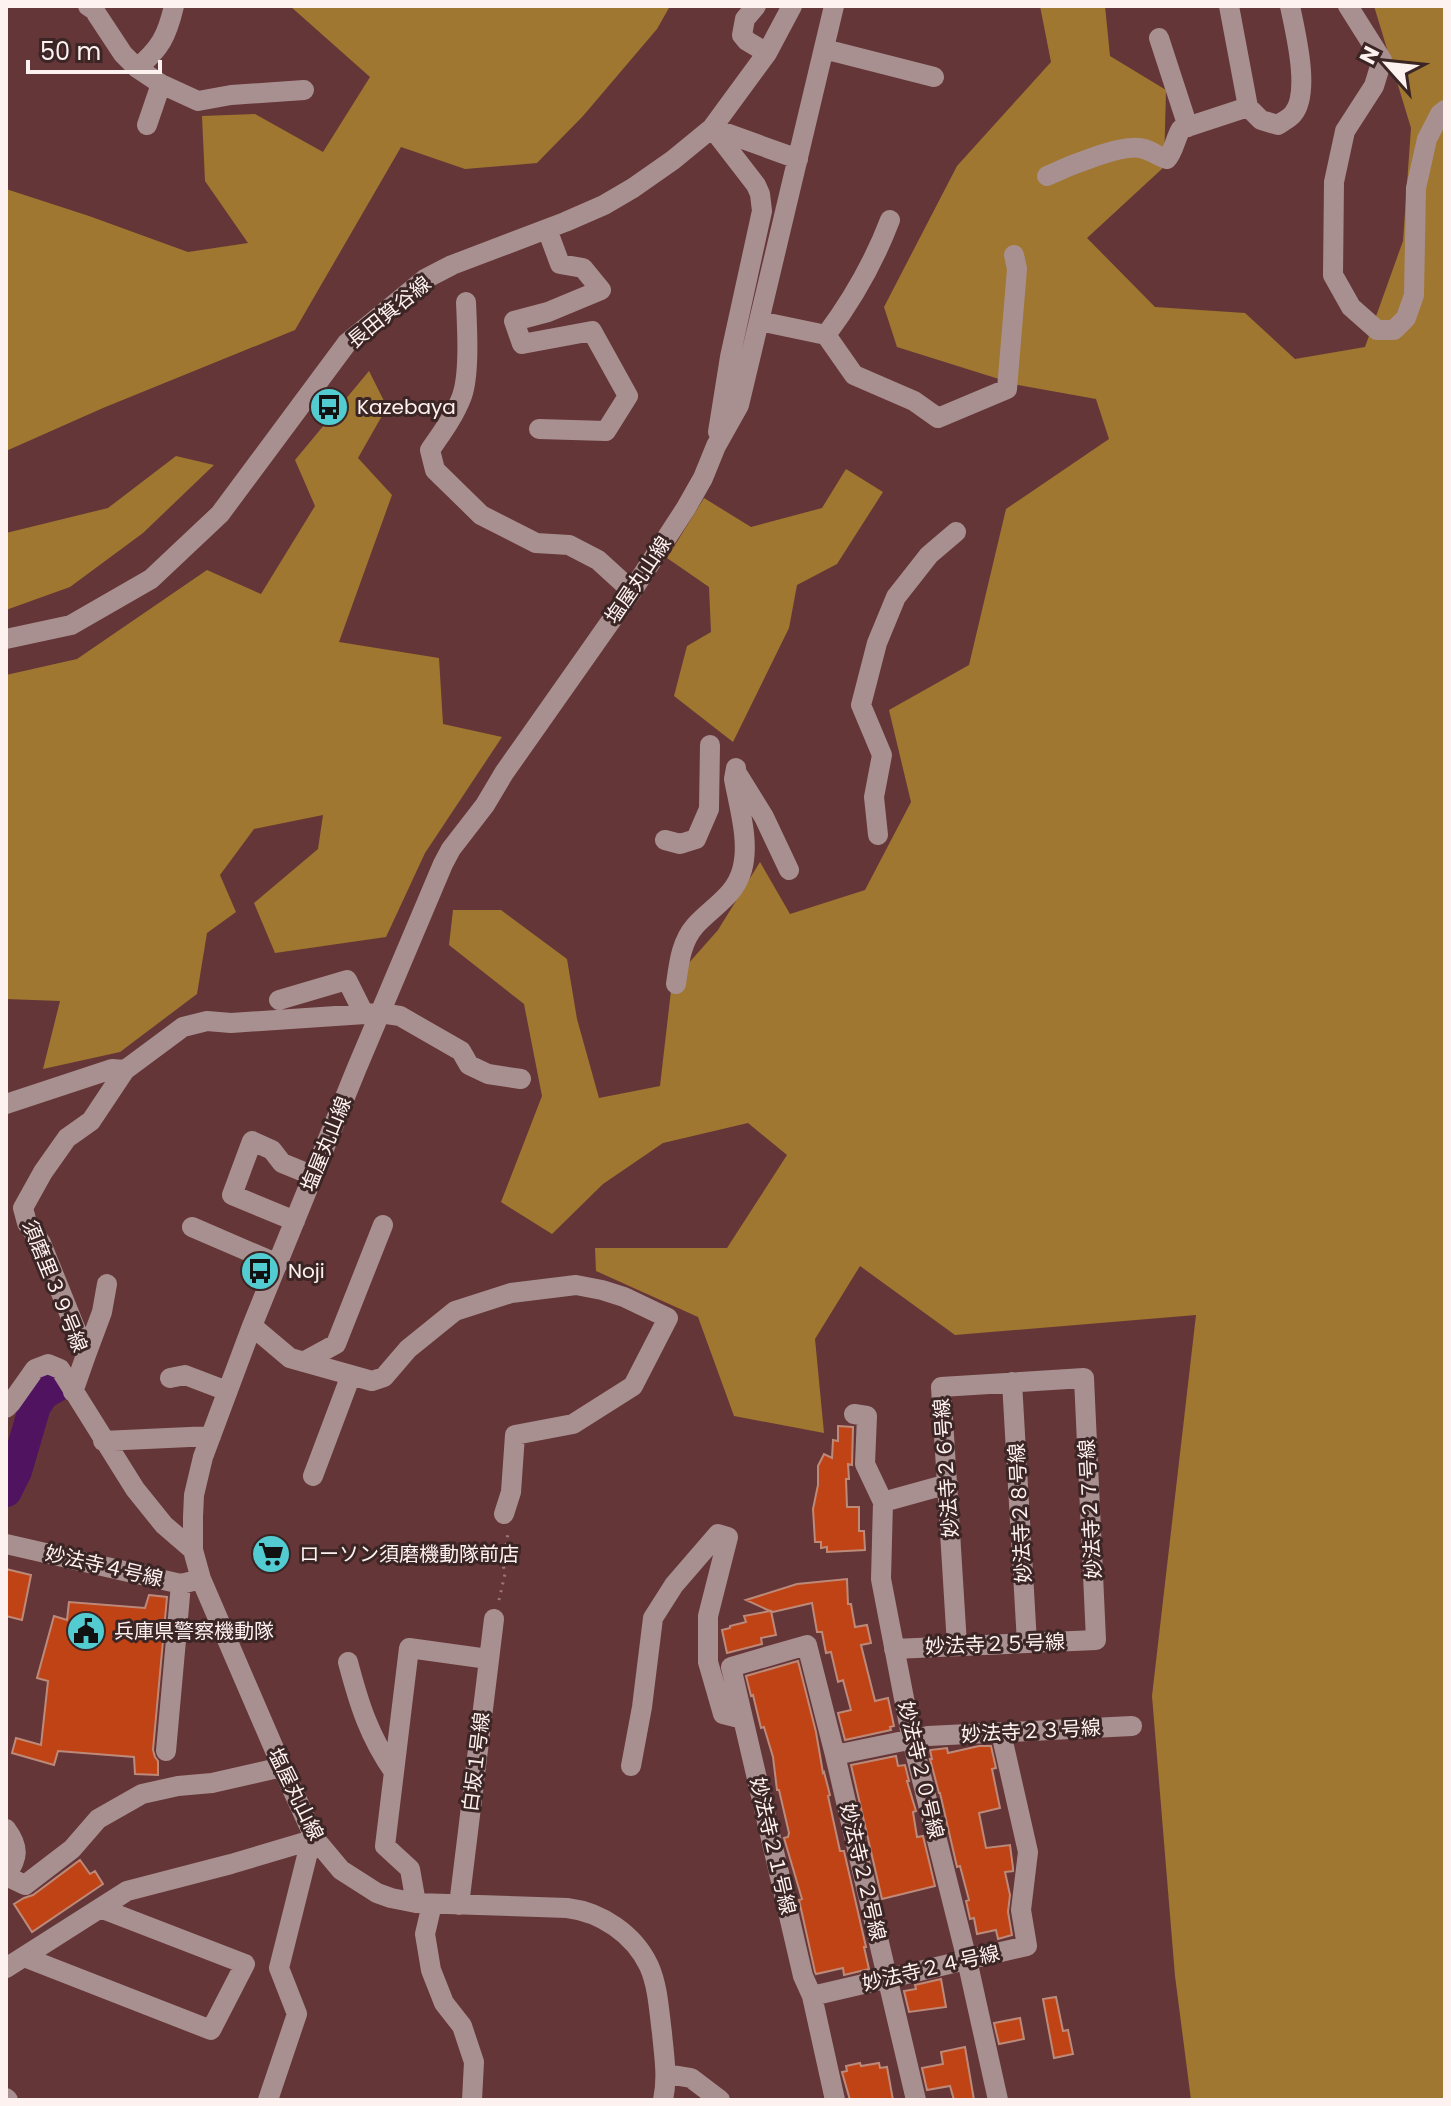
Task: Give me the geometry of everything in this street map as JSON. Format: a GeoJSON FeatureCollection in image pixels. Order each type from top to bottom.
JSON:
{"type":"FeatureCollection","features":[{"type":"Feature","properties":{"kind":"street"},"geometry":{"type":"LineString","coordinates":[[88,6],[137,68],[194,108],[231,95],[304,90]]}},
{"type":"Feature","properties":{"kind":"street"},"geometry":{"type":"LineString","coordinates":[[137,68],[156,52],[174,6]]}},
{"type":"Feature","properties":{"kind":"street"},"geometry":{"type":"LineString","coordinates":[[756,6],[745,19],[742,35],[767,53]]}},
{"type":"Feature","properties":{"kind":"street","name":"長田箕谷線"},"geometry":{"type":"LineString","coordinates":[[6,639],[71,625],[151,579],[220,514],[347,343],[425,279],[452,265],[604,205],[673,160],[712,128],[767,53],[792,6]]}},
{"type":"Feature","properties":{"kind":"street","name":"塩屋丸山線"},"geometry":{"type":"LineString","coordinates":[[663,2100],[667,2074],[653,1980],[641,1953],[627,1936],[599,1917],[580,1909],[424,1904],[391,1898],[341,1870],[315,1839],[191,1581],[194,1495],[203,1457],[227,1391],[356,1070],[372,1014],[443,864],[686,508],[739,405],[834,6]]}},
{"type":"Feature","properties":{"kind":"street"},"geometry":{"type":"LineString","coordinates":[[1229,6],[1248,107],[1261,120],[1278,125],[1294,113],[1301,97],[1300,60],[1290,6]]}},
{"type":"Feature","properties":{"kind":"street"},"geometry":{"type":"LineString","coordinates":[[1348,6],[1382,60],[1374,86],[1345,131],[1334,182],[1333,275],[1351,307],[1377,330],[1394,330],[1406,318],[1414,295],[1416,188],[1427,139],[1445,110]]}},
{"type":"Feature","properties":{"kind":"street"},"geometry":{"type":"LineString","coordinates":[[1159,38],[1188,127]]}},
{"type":"Feature","properties":{"kind":"street"},"geometry":{"type":"LineString","coordinates":[[824,49],[934,77]]}},
{"type":"Feature","properties":{"kind":"street"},"geometry":{"type":"LineString","coordinates":[[147,125],[161,84]]}},
{"type":"Feature","properties":{"kind":"street"},"geometry":{"type":"LineString","coordinates":[[1047,176],[1071,156],[1142,148],[1167,159],[1172,154],[1175,138],[1181,129],[1248,107]]}},
{"type":"Feature","properties":{"kind":"street"},"geometry":{"type":"LineString","coordinates":[[712,128],[798,159]]}},
{"type":"Feature","properties":{"kind":"street"},"geometry":{"type":"LineString","coordinates":[[712,128],[756,185],[762,211],[730,357],[716,446]]}},
{"type":"Feature","properties":{"kind":"street"},"geometry":{"type":"LineString","coordinates":[[826,335],[857,291],[877,254],[890,220]]}},
{"type":"Feature","properties":{"kind":"street"},"geometry":{"type":"LineString","coordinates":[[539,429],[606,431],[628,396],[592,331],[522,344],[514,321],[548,312],[601,290],[583,268],[560,264],[547,229]]}},
{"type":"Feature","properties":{"kind":"street"},"geometry":{"type":"LineString","coordinates":[[759,321],[826,335],[854,375],[914,401],[938,418],[1007,389],[1017,269],[1014,255]]}},
{"type":"Feature","properties":{"kind":"street"},"geometry":{"type":"LineString","coordinates":[[466,302],[468,346],[463,393],[430,450],[435,470],[481,515],[536,543],[569,545],[598,560],[632,591]]}},
{"type":"Feature","properties":{"kind":"street"},"geometry":{"type":"LineString","coordinates":[[878,835],[874,797],[882,755],[861,705],[864,692],[877,643],[896,597],[929,555],[956,532]]}},
{"type":"Feature","properties":{"kind":"street"},"geometry":{"type":"LineString","coordinates":[[665,840],[680,844],[696,839],[709,809],[710,745]]}},
{"type":"Feature","properties":{"kind":"street"},"geometry":{"type":"LineString","coordinates":[[676,984],[682,949],[694,927],[731,893],[742,871],[745,848],[734,779],[736,768],[739,779],[764,817],[789,870]]}},
{"type":"Feature","properties":{"kind":"street"},"geometry":{"type":"LineString","coordinates":[[279,1000],[347,980],[372,1014]]}},
{"type":"Feature","properties":{"kind":"street"},"geometry":{"type":"LineString","coordinates":[[6,1104],[112,1069],[125,1070],[183,1027],[207,1021],[231,1023],[372,1014],[400,1016],[461,1051],[469,1065],[488,1074],[521,1079]]}},
{"type":"Feature","properties":{"kind":"street","name":"須磨里３９号線"},"geometry":{"type":"LineString","coordinates":[[73,1392],[86,1355],[41,1243],[27,1223],[23,1208],[67,1138],[91,1121],[125,1070]]}},
{"type":"Feature","properties":{"kind":"street"},"geometry":{"type":"LineString","coordinates":[[295,1221],[232,1195],[252,1141],[272,1150],[282,1163],[314,1176]]}},
{"type":"Feature","properties":{"kind":"street"},"geometry":{"type":"LineString","coordinates":[[303,1362],[336,1344],[383,1225]]}},
{"type":"Feature","properties":{"kind":"street"},"geometry":{"type":"LineString","coordinates":[[192,1227],[278,1264]]}},
{"type":"Feature","properties":{"kind":"street"},"geometry":{"type":"LineString","coordinates":[[86,1355],[102,1312],[107,1284]]}},
{"type":"Feature","properties":{"kind":"street"},"geometry":{"type":"LineString","coordinates":[[252,1326],[290,1358],[372,1381],[384,1377],[408,1349],[455,1311],[511,1293],[576,1285],[624,1297],[668,1318],[633,1386],[573,1424],[515,1435],[511,1492],[504,1514]]}},
{"type":"Feature","properties":{"kind":"street"},"geometry":{"type":"LineString","coordinates":[[6,1408],[35,1369],[48,1364],[60,1369],[103,1441],[145,1501],[164,1525],[193,1550]]}},
{"type":"Feature","properties":{"kind":"street"},"geometry":{"type":"LineString","coordinates":[[170,1378],[185,1375],[227,1391]]}},
{"type":"Feature","properties":{"kind":"street"},"geometry":{"type":"LineString","coordinates":[[313,1476],[351,1375]]}},
{"type":"Feature","properties":{"kind":"street","name":"妙法寺２６号線"},"geometry":{"type":"LineString","coordinates":[[957,1645],[941,1387],[1084,1378]]}},
{"type":"Feature","properties":{"kind":"street","name":"妙法寺２７号線"},"geometry":{"type":"LineString","coordinates":[[1084,1378],[1096,1640]]}},
{"type":"Feature","properties":{"kind":"street","name":"妙法寺２８号線"},"geometry":{"type":"LineString","coordinates":[[1012,1382],[1027,1643]]}},
{"type":"Feature","properties":{"kind":"street"},"geometry":{"type":"LineString","coordinates":[[854,1414],[867,1416],[865,1464],[883,1502],[948,1484]]}},
{"type":"Feature","properties":{"kind":"street"},"geometry":{"type":"LineString","coordinates":[[103,1441],[211,1436]]}},
{"type":"Feature","properties":{"kind":"street","name":"妙法寺２０号線"},"geometry":{"type":"LineString","coordinates":[[883,1502],[881,1579],[894,1649],[912,1740],[998,2100]]}},
{"type":"Feature","properties":{"kind":"street"},"geometry":{"type":"LineString","coordinates":[[631,1766],[653,1618],[674,1585],[718,1534],[728,1537],[708,1616],[708,1662],[723,1714],[743,1719]]}},
{"type":"Feature","properties":{"kind":"street","name":"妙法寺４号線"},"geometry":{"type":"LineString","coordinates":[[6,1544],[191,1581]]}},
{"type":"Feature","properties":{"kind":"street"},"geometry":{"type":"LineString","coordinates":[[166,1751],[191,1581]]}},
{"type":"Feature","properties":{"kind":"street","name":"白坂１号線"},"geometry":{"type":"LineString","coordinates":[[459,1905],[494,1619]]}},
{"type":"Feature","properties":{"kind":"street","name":"妙法寺２５号線"},"geometry":{"type":"LineString","coordinates":[[894,1649],[1096,1640]]}},
{"type":"Feature","properties":{"kind":"street","name":"妙法寺２１号線"},"geometry":{"type":"LineString","coordinates":[[807,1645],[731,1667],[835,2100]]}},
{"type":"Feature","properties":{"kind":"street","name":"妙法寺２２号線"},"geometry":{"type":"LineString","coordinates":[[807,1645],[916,2100]]}},
{"type":"Feature","properties":{"kind":"street"},"geometry":{"type":"LineString","coordinates":[[472,2100],[474,2062],[462,2026],[444,2003],[431,1970],[424,1904],[410,1869],[385,1846],[409,1648],[488,1659]]}},
{"type":"Feature","properties":{"kind":"street"},"geometry":{"type":"LineString","coordinates":[[348,1662],[371,1733],[394,1772]]}},
{"type":"Feature","properties":{"kind":"street","name":"妙法寺２３号線"},"geometry":{"type":"LineString","coordinates":[[835,1755],[928,1736],[1132,1726]]}},
{"type":"Feature","properties":{"kind":"street","name":"妙法寺２４号線"},"geometry":{"type":"LineString","coordinates":[[812,1996],[1027,1946],[1021,1910],[1028,1852],[1001,1733]]}},
{"type":"Feature","properties":{"kind":"street"},"geometry":{"type":"LineString","coordinates":[[6,1829],[16,1847],[16,1861],[6,1876],[25,1885],[72,1849],[98,1819],[142,1794],[212,1783],[282,1767]]}},
{"type":"Feature","properties":{"kind":"street"},"geometry":{"type":"LineString","coordinates":[[6,1968],[127,1891],[315,1839]]}},
{"type":"Feature","properties":{"kind":"street"},"geometry":{"type":"LineString","coordinates":[[268,2100],[297,2014],[279,1968],[307,1856],[315,1839]]}},
{"type":"Feature","properties":{"kind":"street"},"geometry":{"type":"LineString","coordinates":[[24,1957],[211,2030],[245,1964],[100,1908]]}},
{"type":"Feature","properties":{"kind":"street"},"geometry":{"type":"LineString","coordinates":[[667,2074],[691,2078],[720,2100]]}},
{"type":"Feature","properties":{"kind":"path"},"geometry":{"type":"LineString","coordinates":[[494,1619],[505,1574],[503,1564],[508,1532],[504,1514]]}},
{"type":"Feature","properties":{"kind":"shaded area"},"geometry":{"type":"Polygon","coordinates":[[[290,6],[670,6],[657,29],[583,116],[537,163],[465,169],[401,147],[295,330],[6,451],[6,189],[188,252],[248,243],[205,181],[202,116],[255,114],[323,152],[370,77],[290,6]]]}},
{"type":"Feature","properties":{"kind":"shaded area"},"geometry":{"type":"Polygon","coordinates":[[[1040,6],[1105,6],[1110,56],[1166,90],[1164,167],[1087,238],[1155,307],[1245,313],[1295,359],[1365,347],[1403,241],[1411,128],[1374,6],[1445,6],[1445,2100],[1191,2100],[1175,1976],[1152,1696],[1196,1315],[955,1335],[860,1266],[815,1339],[824,1433],[734,1416],[698,1317],[596,1271],[595,1248],[727,1248],[787,1155],[748,1123],[663,1143],[603,1184],[552,1234],[501,1202],[542,1096],[524,1004],[449,945],[453,910],[501,910],[567,959],[577,1019],[599,1098],[660,1086],[672,982],[718,930],[760,862],[790,914],[865,890],[911,802],[889,710],[969,665],[1006,509],[1109,439],[1096,399],[1018,385],[897,347],[884,307],[957,166],[1051,62],[1040,6]]]}},
{"type":"Feature","properties":{"kind":"shaded area"},"geometry":{"type":"Polygon","coordinates":[[[369,371],[387,407],[358,458],[392,495],[339,642],[439,658],[443,724],[502,737],[425,853],[386,937],[275,953],[254,903],[318,849],[323,815],[254,829],[220,875],[236,912],[207,933],[197,994],[120,1052],[43,1069],[60,1001],[6,999],[6,675],[77,659],[207,570],[261,594],[315,506],[295,460],[369,371]]]}},
{"type":"Feature","properties":{"kind":"shaded area"},"geometry":{"type":"Polygon","coordinates":[[[176,456],[214,465],[143,533],[70,587],[6,610],[6,533],[108,508],[176,456]]]}},
{"type":"Feature","properties":{"kind":"shaded area"},"geometry":{"type":"Polygon","coordinates":[[[846,469],[883,492],[837,564],[797,585],[789,628],[733,742],[674,696],[687,646],[711,632],[709,587],[667,558],[704,498],[751,527],[822,508],[846,469]]]}},
{"type":"Feature","properties":{"kind":"building"},"geometry":{"type":"Polygon","coordinates":[[[838,1426],[853,1427],[852,1465],[848,1464],[849,1479],[846,1479],[847,1507],[859,1507],[859,1531],[864,1531],[865,1550],[827,1552],[827,1547],[821,1548],[821,1542],[815,1542],[813,1509],[818,1466],[824,1454],[832,1458],[833,1440],[838,1441],[838,1426]]]}},
{"type":"Feature","properties":{"kind":"building"},"geometry":{"type":"Polygon","coordinates":[[[6,1569],[31,1575],[22,1620],[6,1616],[6,1569]]]}},
{"type":"Feature","properties":{"kind":"building"},"geometry":{"type":"Polygon","coordinates":[[[847,1579],[848,1604],[851,1604],[855,1627],[867,1625],[871,1643],[861,1645],[875,1701],[888,1698],[894,1726],[890,1727],[891,1730],[845,1740],[838,1713],[851,1710],[843,1680],[838,1682],[831,1652],[826,1653],[822,1632],[817,1632],[812,1603],[771,1611],[776,1635],[761,1638],[762,1644],[727,1653],[722,1630],[746,1622],[744,1616],[770,1611],[746,1600],[797,1584],[847,1579]]]}},
{"type":"Feature","properties":{"kind":"building"},"geometry":{"type":"Polygon","coordinates":[[[149,1595],[167,1597],[153,1750],[158,1761],[158,1775],[135,1774],[134,1757],[58,1751],[54,1765],[12,1753],[16,1738],[41,1745],[48,1681],[37,1678],[54,1616],[67,1620],[69,1602],[145,1608],[149,1595]]]}},
{"type":"Feature","properties":{"kind":"building"},"geometry":{"type":"Polygon","coordinates":[[[798,1661],[840,1851],[844,1851],[866,1947],[869,1969],[844,1975],[843,1968],[815,1972],[799,1900],[802,1899],[784,1838],[789,1833],[777,1790],[773,1757],[746,1676],[798,1661]]]}},
{"type":"Feature","properties":{"kind":"building"},"geometry":{"type":"Polygon","coordinates":[[[991,1746],[1000,1808],[979,1813],[986,1848],[1010,1845],[1013,1868],[1013,1871],[1005,1872],[1010,1895],[1008,1912],[1012,1935],[998,1939],[996,1930],[977,1934],[974,1918],[970,1919],[966,1901],[969,1900],[960,1866],[957,1867],[930,1759],[930,1750],[947,1748],[948,1753],[991,1746]]]}},
{"type":"Feature","properties":{"kind":"building"},"geometry":{"type":"Polygon","coordinates":[[[896,1756],[898,1766],[905,1765],[916,1811],[913,1812],[917,1837],[923,1836],[935,1886],[882,1899],[851,1765],[896,1756]]]}},
{"type":"Feature","properties":{"kind":"building"},"geometry":{"type":"Polygon","coordinates":[[[80,1860],[90,1874],[95,1871],[103,1884],[32,1932],[14,1904],[33,1895],[80,1860]]]}},
{"type":"Feature","properties":{"kind":"building"},"geometry":{"type":"Polygon","coordinates":[[[941,1979],[946,2007],[909,2012],[904,1991],[941,1979]]]}},
{"type":"Feature","properties":{"kind":"building"},"geometry":{"type":"Polygon","coordinates":[[[1056,1997],[1063,2031],[1068,2030],[1073,2054],[1054,2058],[1043,1999],[1056,1997]]]}},
{"type":"Feature","properties":{"kind":"building"},"geometry":{"type":"Polygon","coordinates":[[[1020,2018],[1024,2039],[999,2044],[994,2023],[1020,2018]]]}},
{"type":"Feature","properties":{"kind":"building"},"geometry":{"type":"Polygon","coordinates":[[[965,2047],[974,2100],[954,2100],[950,2086],[927,2090],[922,2068],[943,2064],[941,2052],[965,2047]]]}},
{"type":"Feature","properties":{"kind":"building"},"geometry":{"type":"Polygon","coordinates":[[[860,2063],[861,2066],[879,2063],[880,2068],[887,2067],[893,2100],[850,2100],[842,2072],[847,2071],[846,2066],[860,2063]]]}},
{"type":"Feature","properties":{"kind":"waterway"},"geometry":{"type":"LineString","coordinates":[[6,1491],[16,1471],[35,1406],[43,1394],[60,1384]]}},
{"type":"Feature","properties":{"kind":"place","name":"Kazebaya"},"geometry":{"type":"Point","coordinates":[329,407]}},
{"type":"Feature","properties":{"kind":"place","name":"Noji"},"geometry":{"type":"Point","coordinates":[260,1271]}},
{"type":"Feature","properties":{"kind":"place","name":"ローソン須磨機動隊前店"},"geometry":{"type":"Point","coordinates":[271,1554]}},
{"type":"Feature","properties":{"kind":"place","name":"兵庫県警察機動隊"},"geometry":{"type":"Point","coordinates":[86,1631]}}]}
